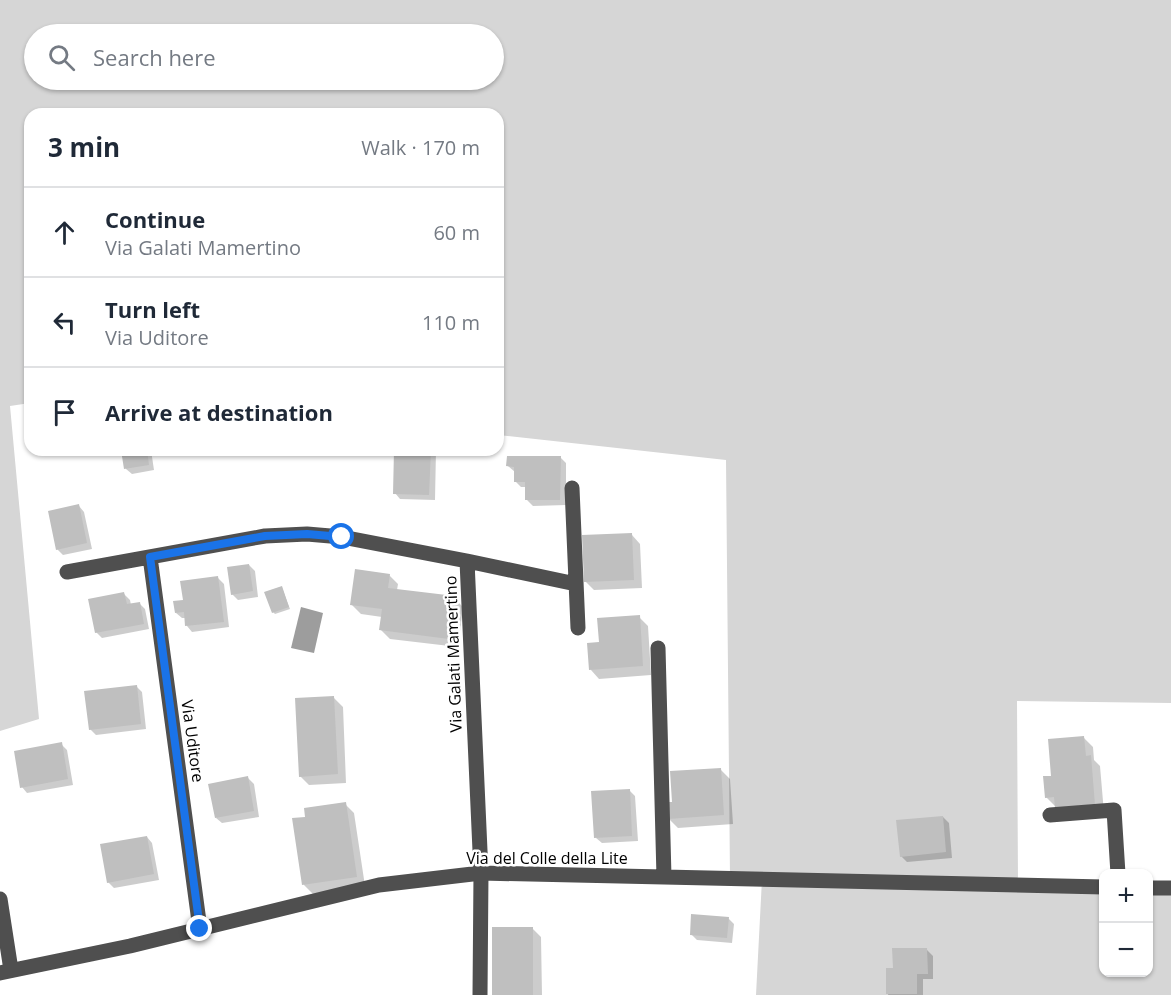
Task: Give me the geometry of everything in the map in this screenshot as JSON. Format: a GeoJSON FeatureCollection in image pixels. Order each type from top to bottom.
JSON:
{"type":"FeatureCollection","features":[{"type":"Feature","properties":{"kind":"street"},"geometry":{"type":"LineString","coordinates":[[572,488],[578,628]]}},
{"type":"Feature","properties":{"kind":"street","name":"Via Galati Mamertino"},"geometry":{"type":"LineString","coordinates":[[67,572],[265,536],[307,534],[342,537],[467,561],[481,873],[480,995]]}},
{"type":"Feature","properties":{"kind":"street","name":"Via Uditore"},"geometry":{"type":"LineString","coordinates":[[150,557],[200,929]]}},
{"type":"Feature","properties":{"kind":"street"},"geometry":{"type":"LineString","coordinates":[[467,561],[576,584]]}},
{"type":"Feature","properties":{"kind":"street"},"geometry":{"type":"LineString","coordinates":[[658,648],[664,877]]}},
{"type":"Feature","properties":{"kind":"street"},"geometry":{"type":"LineString","coordinates":[[1050,815],[1114,810],[1118,869]]}},
{"type":"Feature","properties":{"kind":"street","name":"Via del Colle della Lite"},"geometry":{"type":"LineString","coordinates":[[6,971],[200,929],[379,885],[481,873],[1099,887]]}},
{"type":"Feature","properties":{"kind":"street"},"geometry":{"type":"LineString","coordinates":[[1153,888],[1171,888]]}},
{"type":"Feature","properties":{"kind":"street"},"geometry":{"type":"LineString","coordinates":[[0,899],[6,971]]}},
{"type":"Feature","properties":{"kind":"shaded area"},"geometry":{"type":"Polygon","coordinates":[[[0,0],[1171,0],[1171,703],[1017,701],[1018,885],[1099,887],[1099,977],[1153,977],[1153,888],[1171,888],[1171,995],[756,995],[762,879],[730,878],[726,460],[504,436],[504,108],[24,108],[24,404],[10,406],[39,719],[0,731],[0,0]]]}},
{"type":"Feature","properties":{"kind":"shaded area"},"geometry":{"type":"Polygon","coordinates":[[[301,607],[323,613],[314,653],[291,648],[301,607]]]}},
{"type":"Feature","properties":{"kind":"building"},"geometry":{"type":"Polygon","coordinates":[[[122,456],[148,456],[149,465],[124,469],[122,456]]]}},
{"type":"Feature","properties":{"kind":"building"},"geometry":{"type":"Polygon","coordinates":[[[394,456],[431,456],[429,495],[393,494],[394,456]]]}},
{"type":"Feature","properties":{"kind":"building"},"geometry":{"type":"Polygon","coordinates":[[[507,456],[561,456],[560,500],[525,500],[525,482],[514,482],[514,467],[506,466],[507,456]]]}},
{"type":"Feature","properties":{"kind":"building"},"geometry":{"type":"Polygon","coordinates":[[[79,504],[87,543],[56,550],[48,511],[79,504]]]}},
{"type":"Feature","properties":{"kind":"building"},"geometry":{"type":"Polygon","coordinates":[[[632,533],[634,580],[584,582],[582,535],[632,533]]]}},
{"type":"Feature","properties":{"kind":"building"},"geometry":{"type":"Polygon","coordinates":[[[249,564],[253,591],[231,595],[227,567],[249,564]]]}},
{"type":"Feature","properties":{"kind":"building"},"geometry":{"type":"Polygon","coordinates":[[[355,569],[390,574],[388,588],[455,596],[449,639],[379,630],[382,609],[350,605],[355,569]]]}},
{"type":"Feature","properties":{"kind":"building"},"geometry":{"type":"Polygon","coordinates":[[[218,576],[224,622],[185,626],[184,612],[175,613],[173,601],[183,600],[180,581],[218,576]]]}},
{"type":"Feature","properties":{"kind":"building"},"geometry":{"type":"Polygon","coordinates":[[[282,586],[289,607],[272,613],[264,592],[282,586]]]}},
{"type":"Feature","properties":{"kind":"building"},"geometry":{"type":"Polygon","coordinates":[[[124,592],[127,604],[140,602],[144,624],[95,633],[88,599],[124,592]]]}},
{"type":"Feature","properties":{"kind":"building"},"geometry":{"type":"Polygon","coordinates":[[[640,615],[643,666],[589,670],[587,643],[599,642],[597,618],[640,615]]]}},
{"type":"Feature","properties":{"kind":"building"},"geometry":{"type":"Polygon","coordinates":[[[137,685],[141,724],[89,730],[84,691],[137,685]]]}},
{"type":"Feature","properties":{"kind":"building"},"geometry":{"type":"Polygon","coordinates":[[[334,696],[338,774],[299,777],[295,698],[334,696]]]}},
{"type":"Feature","properties":{"kind":"building"},"geometry":{"type":"Polygon","coordinates":[[[1084,736],[1086,756],[1091,755],[1095,805],[1055,808],[1054,797],[1045,798],[1043,776],[1051,776],[1048,739],[1084,736]]]}},
{"type":"Feature","properties":{"kind":"building"},"geometry":{"type":"Polygon","coordinates":[[[62,742],[68,779],[20,788],[14,751],[62,742]]]}},
{"type":"Feature","properties":{"kind":"building"},"geometry":{"type":"Polygon","coordinates":[[[721,768],[724,815],[668,819],[667,802],[672,802],[670,771],[721,768]]]}},
{"type":"Feature","properties":{"kind":"building"},"geometry":{"type":"Polygon","coordinates":[[[248,776],[254,811],[215,818],[208,784],[248,776]]]}},
{"type":"Feature","properties":{"kind":"building"},"geometry":{"type":"Polygon","coordinates":[[[630,789],[632,836],[594,838],[591,791],[630,789]]]}},
{"type":"Feature","properties":{"kind":"building"},"geometry":{"type":"Polygon","coordinates":[[[346,802],[357,877],[302,885],[292,818],[305,817],[304,808],[346,802]]]}},
{"type":"Feature","properties":{"kind":"building"},"geometry":{"type":"Polygon","coordinates":[[[943,816],[946,852],[900,857],[896,820],[943,816]]]}},
{"type":"Feature","properties":{"kind":"building"},"geometry":{"type":"Polygon","coordinates":[[[147,836],[154,874],[107,883],[100,844],[147,836]]]}},
{"type":"Feature","properties":{"kind":"building"},"geometry":{"type":"Polygon","coordinates":[[[691,914],[729,917],[727,938],[690,935],[691,914]]]}},
{"type":"Feature","properties":{"kind":"building"},"geometry":{"type":"Polygon","coordinates":[[[492,927],[533,927],[533,995],[492,995],[492,927]]]}},
{"type":"Feature","properties":{"kind":"building"},"geometry":{"type":"Polygon","coordinates":[[[892,948],[927,948],[928,974],[917,974],[917,994],[886,994],[886,968],[893,968],[892,948]]]}},
{"type":"Feature","properties":{"kind":"route"},"geometry":{"type":"LineString","coordinates":[[200,929],[150,557],[265,536],[307,534],[342,537]]}}]}
